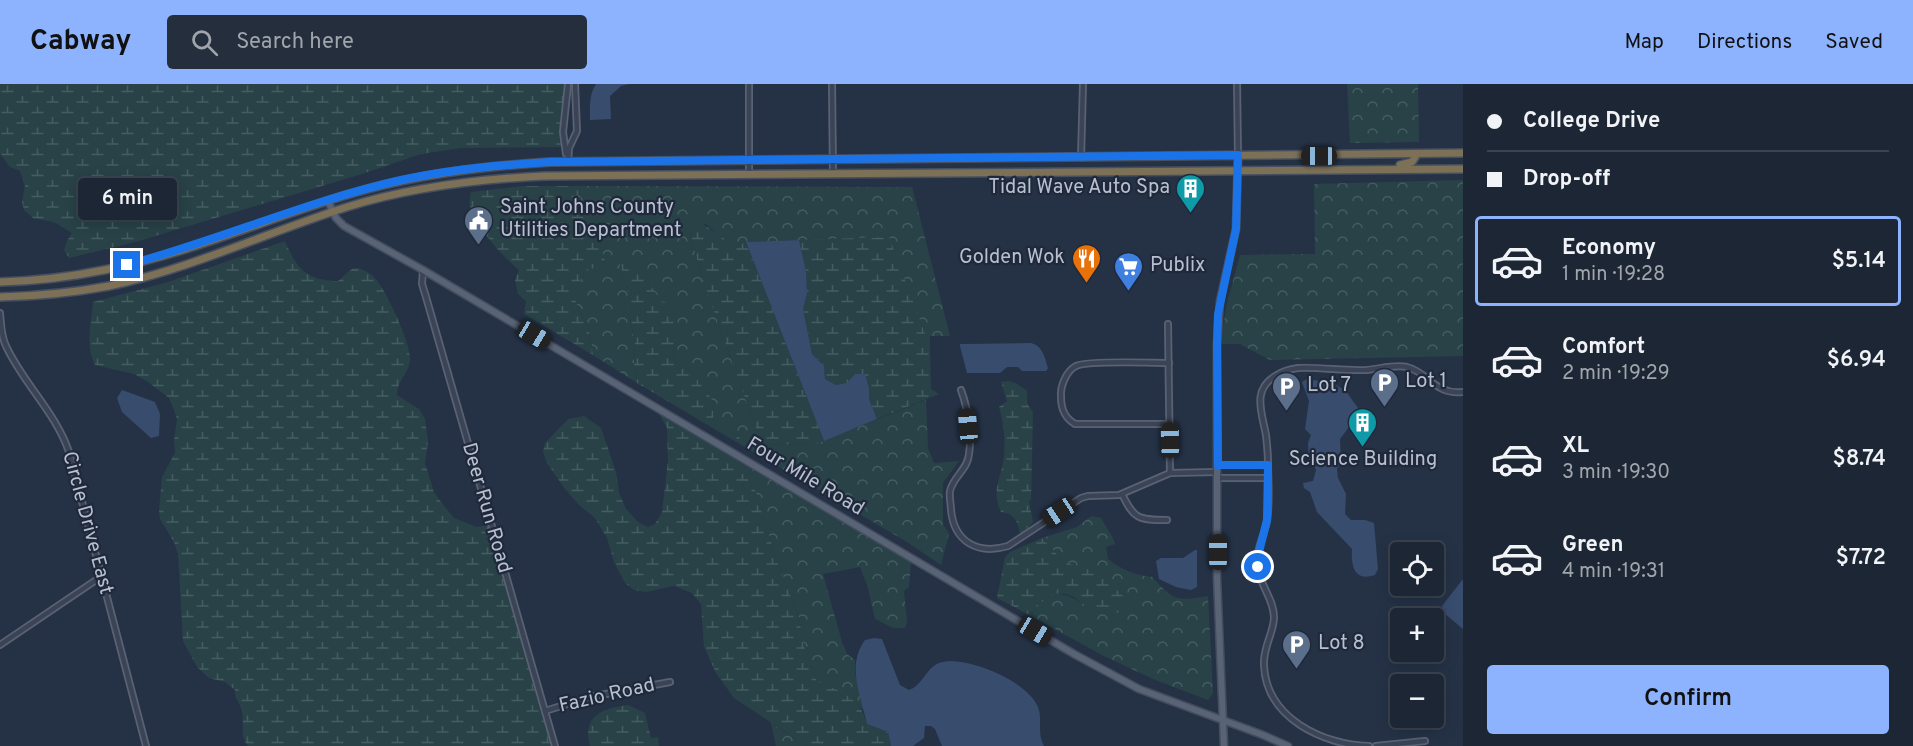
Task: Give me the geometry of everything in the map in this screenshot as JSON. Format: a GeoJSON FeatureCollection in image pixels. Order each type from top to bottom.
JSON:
{"type":"FeatureCollection","features":[{"type":"Feature","properties":{"kind":"highway"},"geometry":{"type":"LineString","coordinates":[[0,282],[55,278],[127,265],[400,180],[502,165],[568,162],[1463,153]]}},
{"type":"Feature","properties":{"kind":"highway"},"geometry":{"type":"LineString","coordinates":[[1305,170],[1331,166],[1406,165],[1412,162],[1417,154]]}},
{"type":"Feature","properties":{"kind":"highway"},"geometry":{"type":"LineString","coordinates":[[0,297],[54,295],[118,283],[182,264],[333,212],[394,195],[508,175],[563,172],[568,162]]}},
{"type":"Feature","properties":{"kind":"highway"},"geometry":{"type":"LineString","coordinates":[[493,179],[544,176],[1463,169]]}},
{"type":"Feature","properties":{"kind":"main road"},"geometry":{"type":"LineString","coordinates":[[1224,746],[1217,578],[1217,344],[1218,314],[1236,229],[1238,155]]}},
{"type":"Feature","properties":{"kind":"main road","name":"Four Mile Road"},"geometry":{"type":"LineString","coordinates":[[327,201],[340,222],[352,231],[423,270],[1074,654],[1139,689],[1288,746]]}},
{"type":"Feature","properties":{"kind":"street"},"geometry":{"type":"LineString","coordinates":[[568,84],[563,132],[568,162]]}},
{"type":"Feature","properties":{"kind":"street"},"geometry":{"type":"LineString","coordinates":[[568,162],[569,148],[577,131],[575,84]]}},
{"type":"Feature","properties":{"kind":"street"},"geometry":{"type":"LineString","coordinates":[[748,84],[749,175]]}},
{"type":"Feature","properties":{"kind":"street"},"geometry":{"type":"LineString","coordinates":[[832,84],[833,174]]}},
{"type":"Feature","properties":{"kind":"street"},"geometry":{"type":"LineString","coordinates":[[1081,158],[1083,84]]}},
{"type":"Feature","properties":{"kind":"street"},"geometry":{"type":"LineString","coordinates":[[1237,84],[1238,155]]}},
{"type":"Feature","properties":{"kind":"street"},"geometry":{"type":"LineString","coordinates":[[564,121],[577,124]]}},
{"type":"Feature","properties":{"kind":"street","name":"Deer Run Road"},"geometry":{"type":"LineString","coordinates":[[423,270],[422,284],[555,746]]}},
{"type":"Feature","properties":{"kind":"street","name":"Circle Drive East"},"geometry":{"type":"LineString","coordinates":[[0,313],[6,347],[67,445],[146,746]]}},
{"type":"Feature","properties":{"kind":"street"},"geometry":{"type":"LineString","coordinates":[[1168,324],[1170,473]]}},
{"type":"Feature","properties":{"kind":"street"},"geometry":{"type":"LineString","coordinates":[[1169,363],[1089,363],[1076,366],[1069,372],[1060,394],[1064,414],[1075,424],[1170,424]]}},
{"type":"Feature","properties":{"kind":"street"},"geometry":{"type":"LineString","coordinates":[[1369,746],[1345,744],[1305,729],[1282,709],[1270,690],[1265,673],[1264,653],[1274,614],[1259,575],[1257,561],[1267,520],[1268,478],[1266,437],[1259,408],[1260,396],[1268,381],[1284,371],[1296,368],[1358,370],[1404,366],[1440,389],[1463,392]]}},
{"type":"Feature","properties":{"kind":"street"},"geometry":{"type":"LineString","coordinates":[[961,390],[966,404],[970,449],[966,466],[952,485],[950,495],[955,530],[968,542],[980,547],[998,549],[1008,546],[1081,498],[1122,494],[1170,473],[1218,472],[1268,465]]}},
{"type":"Feature","properties":{"kind":"street"},"geometry":{"type":"LineString","coordinates":[[1218,472],[1268,478]]}},
{"type":"Feature","properties":{"kind":"street"},"geometry":{"type":"LineString","coordinates":[[1122,494],[1136,517],[1148,520],[1167,520]]}},
{"type":"Feature","properties":{"kind":"street"},"geometry":{"type":"LineString","coordinates":[[0,645],[102,576]]}},
{"type":"Feature","properties":{"kind":"street","name":"Fazio Road"},"geometry":{"type":"LineString","coordinates":[[545,711],[590,697],[670,682]]}},
{"type":"Feature","properties":{"kind":"street"},"geometry":{"type":"LineString","coordinates":[[1376,746],[1425,741]]}},
{"type":"Feature","properties":{"kind":"green space"},"geometry":{"type":"Polygon","coordinates":[[[0,84],[565,84],[562,147],[460,148],[421,154],[139,241],[69,258],[64,250],[72,233],[54,222],[33,218],[24,210],[22,202],[25,186],[20,171],[10,167],[0,154],[0,84]]]}},
{"type":"Feature","properties":{"kind":"green space"},"geometry":{"type":"Polygon","coordinates":[[[1347,84],[1418,84],[1419,142],[1350,143],[1347,84]]]}},
{"type":"Feature","properties":{"kind":"green space"},"geometry":{"type":"Polygon","coordinates":[[[1463,180],[1463,356],[1270,360],[1240,344],[1220,344],[1227,303],[1240,255],[1315,254],[1314,184],[1463,180]]]}},
{"type":"Feature","properties":{"kind":"green space"},"geometry":{"type":"Polygon","coordinates":[[[524,186],[581,186],[580,210],[588,226],[599,237],[605,262],[599,268],[589,269],[575,291],[576,302],[589,333],[593,355],[524,314],[526,301],[518,294],[515,280],[519,270],[491,241],[473,214],[470,204],[471,192],[524,186]]]}},
{"type":"Feature","properties":{"kind":"green space"},"geometry":{"type":"Polygon","coordinates":[[[581,186],[912,187],[950,336],[930,336],[930,347],[888,237],[746,242],[736,247],[706,224],[689,227],[701,275],[762,445],[815,444],[926,400],[928,448],[934,463],[959,461],[943,483],[943,524],[949,534],[941,565],[907,542],[738,443],[740,437],[713,424],[714,404],[709,395],[690,370],[680,366],[673,359],[675,314],[668,303],[661,302],[636,265],[620,264],[628,292],[628,313],[635,341],[634,365],[637,383],[593,355],[587,326],[574,297],[577,285],[589,269],[599,268],[605,262],[599,237],[588,226],[580,210],[581,186]]]}},
{"type":"Feature","properties":{"kind":"green space"},"geometry":{"type":"Polygon","coordinates":[[[697,220],[736,247],[746,242],[824,441],[815,444],[762,445],[701,275],[689,227],[697,220]]]}},
{"type":"Feature","properties":{"kind":"green space"},"geometry":{"type":"Polygon","coordinates":[[[889,237],[930,347],[931,389],[939,394],[877,419],[869,399],[869,388],[855,374],[847,384],[836,385],[825,379],[824,366],[812,354],[803,309],[807,294],[806,271],[799,240],[889,237]]]}},
{"type":"Feature","properties":{"kind":"green space"},"geometry":{"type":"Polygon","coordinates":[[[285,241],[298,266],[304,271],[318,279],[338,281],[356,268],[368,272],[378,282],[391,304],[407,343],[410,361],[397,395],[419,409],[425,419],[428,441],[425,463],[434,492],[441,502],[454,518],[477,527],[492,524],[554,746],[248,746],[243,737],[242,713],[235,690],[225,682],[209,678],[197,667],[183,641],[178,554],[174,542],[160,519],[159,510],[162,477],[175,453],[177,419],[169,398],[148,382],[134,374],[95,365],[89,342],[93,302],[168,282],[285,241]]]}},
{"type":"Feature","properties":{"kind":"green space"},"geometry":{"type":"Polygon","coordinates":[[[623,258],[637,265],[661,301],[672,306],[675,317],[673,359],[680,366],[690,370],[709,395],[714,404],[713,424],[740,437],[738,443],[637,383],[634,365],[635,341],[628,312],[628,292],[620,264],[623,258]]]}},
{"type":"Feature","properties":{"kind":"green space"},"geometry":{"type":"Polygon","coordinates":[[[1001,382],[1016,383],[1027,391],[1027,404],[1033,412],[1031,499],[1029,501],[1033,522],[1023,533],[1020,533],[1012,516],[1001,512],[997,499],[1004,449],[999,407],[1007,401],[1001,382]]]}},
{"type":"Feature","properties":{"kind":"green space"},"geometry":{"type":"Polygon","coordinates":[[[658,412],[740,461],[743,471],[755,490],[775,555],[799,618],[804,646],[817,682],[842,692],[855,702],[867,724],[888,732],[891,746],[807,746],[734,698],[716,673],[704,647],[701,604],[692,593],[674,586],[646,592],[634,590],[625,583],[614,562],[607,538],[595,518],[565,489],[547,463],[543,452],[545,443],[568,419],[584,416],[601,428],[616,472],[619,493],[626,509],[638,522],[648,527],[655,524],[662,512],[668,461],[667,428],[658,412]]]}},
{"type":"Feature","properties":{"kind":"green space"},"geometry":{"type":"Polygon","coordinates":[[[740,461],[911,561],[909,587],[904,591],[907,621],[905,628],[893,628],[875,619],[860,567],[823,574],[842,642],[847,654],[855,660],[855,673],[864,711],[842,694],[817,682],[804,646],[799,618],[775,555],[755,490],[743,471],[740,461]]]}},
{"type":"Feature","properties":{"kind":"green space"},"geometry":{"type":"Polygon","coordinates":[[[1091,516],[1101,518],[1113,538],[1115,544],[1106,547],[1108,559],[1113,563],[1140,575],[1152,577],[1170,595],[1181,599],[1208,596],[1213,693],[1208,700],[1153,679],[1102,655],[1031,616],[1044,599],[1058,594],[1072,598],[1090,608],[1064,562],[1042,538],[1077,527],[1091,516]]]}},
{"type":"Feature","properties":{"kind":"green space"},"geometry":{"type":"Polygon","coordinates":[[[1042,538],[1064,562],[1099,573],[1108,581],[1124,597],[1126,607],[1122,613],[1093,609],[1072,596],[1057,594],[1046,598],[1031,616],[997,598],[1005,557],[1010,552],[1042,538]]]}},
{"type":"Feature","properties":{"kind":"green space"},"geometry":{"type":"Polygon","coordinates":[[[628,705],[645,713],[651,738],[658,737],[659,746],[590,746],[589,727],[596,715],[628,705]]]}},
{"type":"Feature","properties":{"kind":"green space"},"geometry":{"type":"Polygon","coordinates":[[[771,723],[807,746],[776,746],[771,723]]]}},
{"type":"Feature","properties":{"kind":"water"},"geometry":{"type":"Polygon","coordinates":[[[596,84],[629,84],[621,86],[610,96],[611,119],[590,120],[591,96],[596,84]]]}},
{"type":"Feature","properties":{"kind":"water"},"geometry":{"type":"Polygon","coordinates":[[[799,240],[806,271],[807,294],[803,309],[812,354],[824,366],[825,379],[836,385],[847,383],[855,374],[865,374],[869,399],[877,419],[824,441],[746,242],[799,240]]]}},
{"type":"Feature","properties":{"kind":"water"},"geometry":{"type":"Polygon","coordinates":[[[1031,343],[1043,353],[1048,368],[1046,371],[1022,371],[1018,367],[1007,367],[1000,373],[967,373],[960,346],[960,344],[1031,343]]]}},
{"type":"Feature","properties":{"kind":"water"},"geometry":{"type":"Polygon","coordinates":[[[1307,379],[1332,383],[1345,390],[1358,408],[1358,415],[1340,439],[1341,462],[1337,469],[1338,478],[1346,494],[1345,514],[1351,520],[1365,520],[1374,523],[1378,569],[1375,575],[1362,576],[1355,571],[1352,549],[1317,512],[1310,492],[1304,488],[1303,483],[1313,481],[1316,470],[1309,462],[1308,443],[1311,435],[1305,429],[1309,401],[1302,382],[1307,379]]]}},
{"type":"Feature","properties":{"kind":"water"},"geometry":{"type":"Polygon","coordinates":[[[122,390],[155,402],[160,414],[159,436],[151,438],[122,412],[117,398],[122,390]]]}},
{"type":"Feature","properties":{"kind":"water"},"geometry":{"type":"Polygon","coordinates":[[[1197,550],[1197,587],[1191,590],[1176,587],[1159,579],[1156,561],[1161,558],[1183,558],[1197,550]]]}},
{"type":"Feature","properties":{"kind":"water"},"geometry":{"type":"Polygon","coordinates":[[[1463,579],[1463,629],[1444,613],[1442,606],[1463,579]]]}},
{"type":"Feature","properties":{"kind":"water"},"geometry":{"type":"Polygon","coordinates":[[[882,639],[900,685],[909,690],[917,685],[935,665],[950,661],[980,667],[1011,680],[1034,700],[1039,710],[1044,746],[942,746],[935,729],[925,726],[924,738],[913,746],[891,746],[888,732],[867,724],[857,681],[856,660],[859,650],[865,640],[882,639]]]}},
{"type":"Feature","properties":{"kind":"place","name":"Tidal Wave Auto Spa"},"geometry":{"type":"Point","coordinates":[1191,214]}},
{"type":"Feature","properties":{"kind":"place","name":"Saint Johns County Utilities Department"},"geometry":{"type":"Point","coordinates":[479,246]}},
{"type":"Feature","properties":{"kind":"place","name":"Golden Wok"},"geometry":{"type":"Point","coordinates":[1086,284]}},
{"type":"Feature","properties":{"kind":"place","name":"Publix"},"geometry":{"type":"Point","coordinates":[1129,292]}},
{"type":"Feature","properties":{"kind":"place","name":"Lot 1"},"geometry":{"type":"Point","coordinates":[1384,408]}},
{"type":"Feature","properties":{"kind":"place","name":"Lot 7"},"geometry":{"type":"Point","coordinates":[1286,412]}},
{"type":"Feature","properties":{"kind":"place","name":"Science Building"},"geometry":{"type":"Point","coordinates":[1363,448]}},
{"type":"Feature","properties":{"kind":"place","name":"Lot 8"},"geometry":{"type":"Point","coordinates":[1297,670]}},
{"type":"Feature","properties":{"kind":"route"},"geometry":{"type":"LineString","coordinates":[[127,265],[353,193],[400,180],[482,166],[550,162],[1025,159],[1238,155],[1236,229],[1218,314],[1218,465],[1268,465],[1268,513],[1258,556],[1258,567]]}}]}
